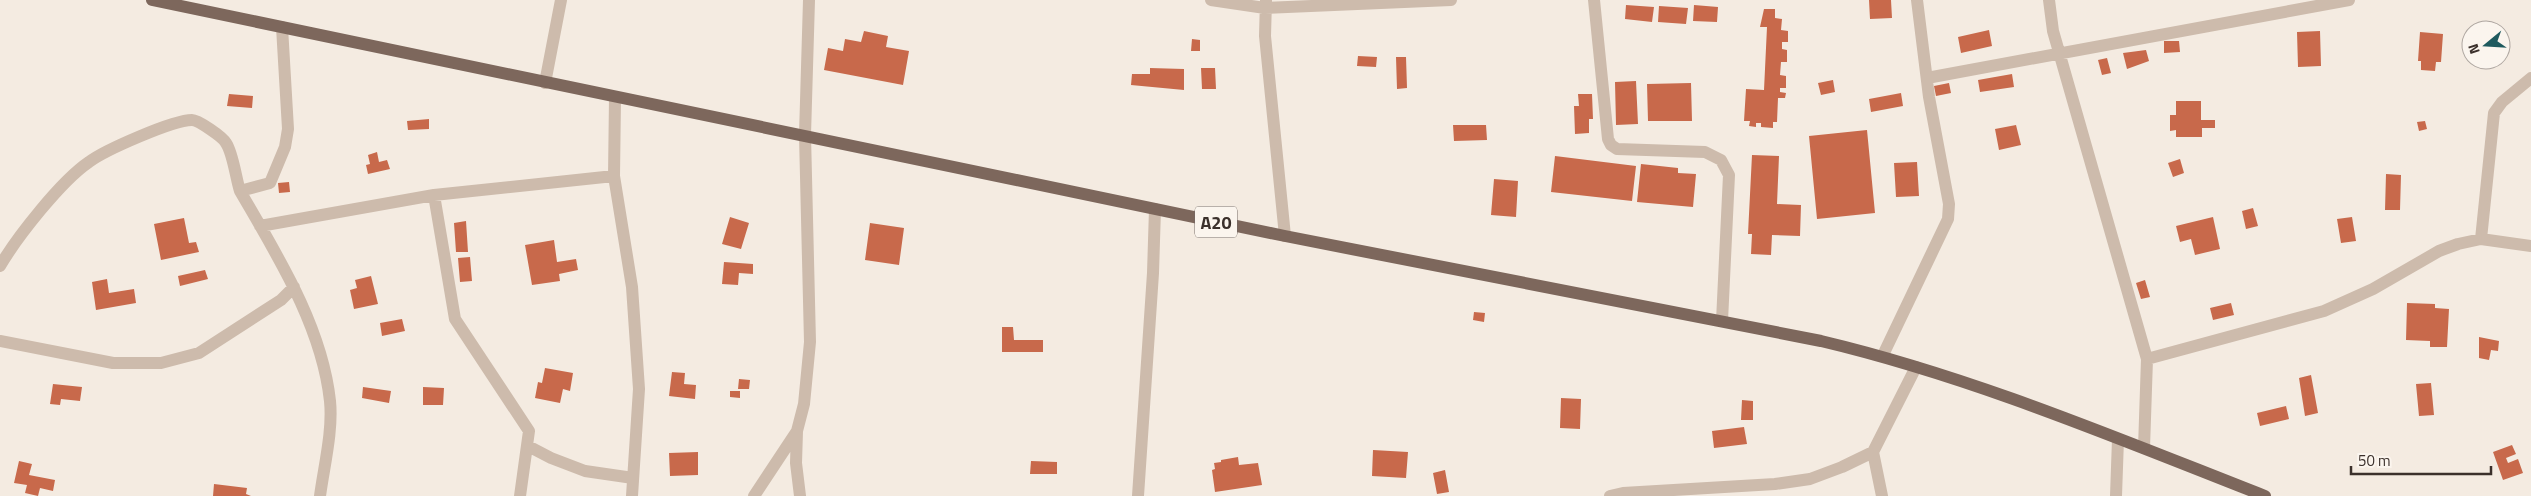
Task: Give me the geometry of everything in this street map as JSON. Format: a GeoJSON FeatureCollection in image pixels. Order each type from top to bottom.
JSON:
{"type":"FeatureCollection","features":[{"type":"Feature","properties":{"kind":"main road","name":"A20"},"geometry":{"type":"LineString","coordinates":[[152,0],[615,98],[805,135],[1285,236],[1722,321],[1883,355],[2144,448],[2264,496]]}},
{"type":"Feature","properties":{"kind":"street"},"geometry":{"type":"LineString","coordinates":[[545,83],[561,0]]}},
{"type":"Feature","properties":{"kind":"street"},"geometry":{"type":"LineString","coordinates":[[800,496],[796,463],[797,431],[804,404],[810,342],[805,135],[809,0]]}},
{"type":"Feature","properties":{"kind":"street"},"geometry":{"type":"LineString","coordinates":[[1211,0],[1266,4],[1451,0]]}},
{"type":"Feature","properties":{"kind":"street"},"geometry":{"type":"LineString","coordinates":[[1594,0],[1608,139],[1611,146],[1617,149],[1705,152],[1720,160],[1729,175],[1722,321]]}},
{"type":"Feature","properties":{"kind":"street"},"geometry":{"type":"LineString","coordinates":[[1883,355],[1948,219],[1949,204],[1927,78],[1917,0]]}},
{"type":"Feature","properties":{"kind":"street"},"geometry":{"type":"LineString","coordinates":[[2049,0],[2053,31],[2059,54],[2147,359],[2144,448]]}},
{"type":"Feature","properties":{"kind":"street"},"geometry":{"type":"LineString","coordinates":[[1927,78],[2349,0]]}},
{"type":"Feature","properties":{"kind":"street"},"geometry":{"type":"LineString","coordinates":[[1266,4],[1265,36],[1285,236]]}},
{"type":"Feature","properties":{"kind":"street"},"geometry":{"type":"LineString","coordinates":[[240,191],[270,183],[285,147],[288,129],[282,27]]}},
{"type":"Feature","properties":{"kind":"street"},"geometry":{"type":"LineString","coordinates":[[2481,239],[2494,113],[2502,102],[2531,78]]}},
{"type":"Feature","properties":{"kind":"street"},"geometry":{"type":"LineString","coordinates":[[615,98],[614,176],[632,287],[637,341],[639,389],[632,496]]}},
{"type":"Feature","properties":{"kind":"street"},"geometry":{"type":"LineString","coordinates":[[0,266],[49,201],[88,162],[122,144],[178,124],[192,120],[201,123],[226,143],[240,191],[294,286],[318,350],[330,401],[320,496]]}},
{"type":"Feature","properties":{"kind":"street"},"geometry":{"type":"LineString","coordinates":[[260,226],[434,195],[614,176]]}},
{"type":"Feature","properties":{"kind":"street"},"geometry":{"type":"LineString","coordinates":[[434,195],[455,319],[528,431],[528,446],[520,496]]}},
{"type":"Feature","properties":{"kind":"street"},"geometry":{"type":"LineString","coordinates":[[1138,496],[1153,272],[1155,208]]}},
{"type":"Feature","properties":{"kind":"street"},"geometry":{"type":"LineString","coordinates":[[2147,359],[2324,311],[2388,281],[2439,251],[2481,239],[2531,246]]}},
{"type":"Feature","properties":{"kind":"street"},"geometry":{"type":"LineString","coordinates":[[0,341],[113,363],[161,363],[199,353],[281,300],[294,286]]}},
{"type":"Feature","properties":{"kind":"street"},"geometry":{"type":"LineString","coordinates":[[1882,496],[1873,452],[1916,367]]}},
{"type":"Feature","properties":{"kind":"street"},"geometry":{"type":"LineString","coordinates":[[754,496],[797,431]]}},
{"type":"Feature","properties":{"kind":"street"},"geometry":{"type":"LineString","coordinates":[[2116,496],[2118,439]]}},
{"type":"Feature","properties":{"kind":"street"},"geometry":{"type":"LineString","coordinates":[[528,446],[551,458],[585,471],[633,478]]}},
{"type":"Feature","properties":{"kind":"street"},"geometry":{"type":"LineString","coordinates":[[1610,496],[1623,493],[1775,484],[1810,479],[1873,452]]}},
{"type":"Feature","properties":{"kind":"building"},"geometry":{"type":"Polygon","coordinates":[[[1869,0],[1891,0],[1892,18],[1870,19],[1869,0]]]}},
{"type":"Feature","properties":{"kind":"building"},"geometry":{"type":"Polygon","coordinates":[[[1626,5],[1654,7],[1652,22],[1625,19],[1626,5]]]}},
{"type":"Feature","properties":{"kind":"building"},"geometry":{"type":"Polygon","coordinates":[[[1694,5],[1718,7],[1717,22],[1693,21],[1694,5]]]}},
{"type":"Feature","properties":{"kind":"building"},"geometry":{"type":"Polygon","coordinates":[[[1659,6],[1688,8],[1686,24],[1658,22],[1659,6]]]}},
{"type":"Feature","properties":{"kind":"building"},"geometry":{"type":"Polygon","coordinates":[[[1764,9],[1775,9],[1775,18],[1782,19],[1781,30],[1788,31],[1788,42],[1782,42],[1782,49],[1787,50],[1787,62],[1781,62],[1780,75],[1786,76],[1786,88],[1780,88],[1780,92],[1786,93],[1785,98],[1778,98],[1777,122],[1773,122],[1773,128],[1761,127],[1761,123],[1756,123],[1756,127],[1749,126],[1750,121],[1744,121],[1746,89],[1764,90],[1767,27],[1760,27],[1764,9]]]}},
{"type":"Feature","properties":{"kind":"building"},"geometry":{"type":"Polygon","coordinates":[[[1989,30],[1992,46],[1961,53],[1958,37],[1989,30]]]}},
{"type":"Feature","properties":{"kind":"building"},"geometry":{"type":"Polygon","coordinates":[[[864,31],[888,36],[886,47],[909,51],[903,85],[824,70],[828,48],[843,51],[845,39],[861,42],[864,31]]]}},
{"type":"Feature","properties":{"kind":"building"},"geometry":{"type":"Polygon","coordinates":[[[2320,31],[2321,66],[2298,67],[2297,32],[2320,31]]]}},
{"type":"Feature","properties":{"kind":"building"},"geometry":{"type":"Polygon","coordinates":[[[2420,32],[2443,34],[2441,62],[2436,62],[2435,71],[2421,70],[2421,61],[2418,61],[2420,32]]]}},
{"type":"Feature","properties":{"kind":"building"},"geometry":{"type":"Polygon","coordinates":[[[1192,39],[1200,40],[1200,51],[1191,51],[1192,39]]]}},
{"type":"Feature","properties":{"kind":"building"},"geometry":{"type":"Polygon","coordinates":[[[2164,41],[2179,41],[2180,52],[2164,53],[2164,41]]]}},
{"type":"Feature","properties":{"kind":"building"},"geometry":{"type":"Polygon","coordinates":[[[2146,50],[2149,61],[2127,69],[2123,53],[2146,50]]]}},
{"type":"Feature","properties":{"kind":"building"},"geometry":{"type":"Polygon","coordinates":[[[1358,56],[1377,57],[1376,67],[1357,66],[1358,56]]]}},
{"type":"Feature","properties":{"kind":"building"},"geometry":{"type":"Polygon","coordinates":[[[1396,57],[1406,57],[1407,88],[1397,89],[1396,57]]]}},
{"type":"Feature","properties":{"kind":"building"},"geometry":{"type":"Polygon","coordinates":[[[2107,58],[2111,73],[2102,75],[2098,60],[2107,58]]]}},
{"type":"Feature","properties":{"kind":"building"},"geometry":{"type":"Polygon","coordinates":[[[1150,68],[1184,69],[1184,90],[1131,85],[1132,74],[1150,74],[1150,68]]]}},
{"type":"Feature","properties":{"kind":"building"},"geometry":{"type":"Polygon","coordinates":[[[1201,68],[1215,68],[1216,89],[1202,89],[1201,68]]]}},
{"type":"Feature","properties":{"kind":"building"},"geometry":{"type":"Polygon","coordinates":[[[2012,74],[2014,87],[1980,92],[1978,80],[2012,74]]]}},
{"type":"Feature","properties":{"kind":"building"},"geometry":{"type":"Polygon","coordinates":[[[1833,80],[1835,92],[1821,95],[1818,83],[1833,80]]]}},
{"type":"Feature","properties":{"kind":"building"},"geometry":{"type":"Polygon","coordinates":[[[1636,81],[1638,124],[1616,125],[1615,82],[1636,81]]]}},
{"type":"Feature","properties":{"kind":"building"},"geometry":{"type":"Polygon","coordinates":[[[1691,83],[1692,121],[1648,121],[1647,84],[1691,83]]]}},
{"type":"Feature","properties":{"kind":"building"},"geometry":{"type":"Polygon","coordinates":[[[1949,83],[1951,93],[1936,96],[1934,86],[1949,83]]]}},
{"type":"Feature","properties":{"kind":"building"},"geometry":{"type":"Polygon","coordinates":[[[1901,93],[1903,106],[1871,112],[1869,99],[1901,93]]]}},
{"type":"Feature","properties":{"kind":"building"},"geometry":{"type":"Polygon","coordinates":[[[229,94],[253,96],[252,108],[227,106],[229,94]]]}},
{"type":"Feature","properties":{"kind":"building"},"geometry":{"type":"Polygon","coordinates":[[[1578,94],[1592,94],[1593,119],[1589,119],[1589,133],[1575,134],[1574,106],[1579,106],[1578,94]]]}},
{"type":"Feature","properties":{"kind":"building"},"geometry":{"type":"Polygon","coordinates":[[[2176,101],[2201,101],[2201,120],[2215,120],[2215,128],[2202,128],[2202,137],[2176,137],[2176,130],[2170,131],[2170,115],[2176,115],[2176,101]]]}},
{"type":"Feature","properties":{"kind":"building"},"geometry":{"type":"Polygon","coordinates":[[[429,119],[429,129],[408,130],[407,121],[429,119]]]}},
{"type":"Feature","properties":{"kind":"building"},"geometry":{"type":"Polygon","coordinates":[[[2425,121],[2427,129],[2419,131],[2417,122],[2425,121]]]}},
{"type":"Feature","properties":{"kind":"building"},"geometry":{"type":"Polygon","coordinates":[[[1453,125],[1486,125],[1487,140],[1454,141],[1453,125]]]}},
{"type":"Feature","properties":{"kind":"building"},"geometry":{"type":"Polygon","coordinates":[[[2016,125],[2021,145],[1999,150],[1995,129],[2016,125]]]}},
{"type":"Feature","properties":{"kind":"building"},"geometry":{"type":"Polygon","coordinates":[[[1867,130],[1875,213],[1817,219],[1809,136],[1867,130]]]}},
{"type":"Feature","properties":{"kind":"building"},"geometry":{"type":"Polygon","coordinates":[[[377,152],[379,162],[387,160],[390,169],[368,174],[366,165],[370,164],[368,155],[377,152]]]}},
{"type":"Feature","properties":{"kind":"building"},"geometry":{"type":"Polygon","coordinates":[[[1752,155],[1779,156],[1777,204],[1801,205],[1800,236],[1772,235],[1771,255],[1751,254],[1752,234],[1748,234],[1752,155]]]}},
{"type":"Feature","properties":{"kind":"building"},"geometry":{"type":"Polygon","coordinates":[[[1555,156],[1636,166],[1632,201],[1551,192],[1555,156]]]}},
{"type":"Feature","properties":{"kind":"building"},"geometry":{"type":"Polygon","coordinates":[[[2180,159],[2184,173],[2173,177],[2168,163],[2180,159]]]}},
{"type":"Feature","properties":{"kind":"building"},"geometry":{"type":"Polygon","coordinates":[[[1917,162],[1919,196],[1896,197],[1894,163],[1917,162]]]}},
{"type":"Feature","properties":{"kind":"building"},"geometry":{"type":"Polygon","coordinates":[[[1641,164],[1678,168],[1678,173],[1696,174],[1693,207],[1637,202],[1641,164]]]}},
{"type":"Feature","properties":{"kind":"building"},"geometry":{"type":"Polygon","coordinates":[[[2386,174],[2401,175],[2400,210],[2385,210],[2386,174]]]}},
{"type":"Feature","properties":{"kind":"building"},"geometry":{"type":"Polygon","coordinates":[[[1494,179],[1518,181],[1516,217],[1491,215],[1494,179]]]}},
{"type":"Feature","properties":{"kind":"building"},"geometry":{"type":"Polygon","coordinates":[[[289,182],[290,192],[279,193],[278,183],[289,182]]]}},
{"type":"Feature","properties":{"kind":"building"},"geometry":{"type":"Polygon","coordinates":[[[2253,208],[2258,226],[2246,229],[2242,211],[2253,208]]]}},
{"type":"Feature","properties":{"kind":"building"},"geometry":{"type":"Polygon","coordinates":[[[730,217],[749,223],[741,249],[722,244],[730,217]]]}},
{"type":"Feature","properties":{"kind":"building"},"geometry":{"type":"Polygon","coordinates":[[[2213,217],[2220,249],[2195,255],[2191,239],[2180,242],[2176,226],[2213,217]]]}},
{"type":"Feature","properties":{"kind":"building"},"geometry":{"type":"Polygon","coordinates":[[[2352,217],[2356,241],[2341,243],[2337,219],[2352,217]]]}},
{"type":"Feature","properties":{"kind":"building"},"geometry":{"type":"Polygon","coordinates":[[[184,218],[189,243],[196,242],[199,252],[161,260],[154,224],[184,218]]]}},
{"type":"Feature","properties":{"kind":"building"},"geometry":{"type":"Polygon","coordinates":[[[466,221],[468,252],[456,252],[454,223],[466,221]]]}},
{"type":"Feature","properties":{"kind":"building"},"geometry":{"type":"Polygon","coordinates":[[[870,223],[904,228],[899,265],[865,260],[870,223]]]}},
{"type":"Feature","properties":{"kind":"building"},"geometry":{"type":"Polygon","coordinates":[[[554,240],[557,262],[576,259],[578,270],[559,274],[560,281],[532,285],[525,245],[554,240]]]}},
{"type":"Feature","properties":{"kind":"building"},"geometry":{"type":"Polygon","coordinates":[[[470,257],[472,281],[460,282],[458,258],[470,257]]]}},
{"type":"Feature","properties":{"kind":"building"},"geometry":{"type":"Polygon","coordinates":[[[724,262],[753,264],[753,274],[739,273],[738,285],[722,284],[724,262]]]}},
{"type":"Feature","properties":{"kind":"building"},"geometry":{"type":"Polygon","coordinates":[[[205,270],[208,279],[180,286],[178,276],[205,270]]]}},
{"type":"Feature","properties":{"kind":"building"},"geometry":{"type":"Polygon","coordinates":[[[371,276],[378,304],[354,309],[350,290],[357,288],[355,280],[371,276]]]}},
{"type":"Feature","properties":{"kind":"building"},"geometry":{"type":"Polygon","coordinates":[[[107,279],[109,293],[134,289],[136,303],[96,310],[92,282],[107,279]]]}},
{"type":"Feature","properties":{"kind":"building"},"geometry":{"type":"Polygon","coordinates":[[[2145,280],[2150,297],[2141,299],[2136,283],[2145,280]]]}},
{"type":"Feature","properties":{"kind":"building"},"geometry":{"type":"Polygon","coordinates":[[[2231,303],[2234,315],[2213,320],[2210,308],[2231,303]]]}},
{"type":"Feature","properties":{"kind":"building"},"geometry":{"type":"Polygon","coordinates":[[[2407,303],[2435,304],[2435,308],[2449,309],[2447,347],[2430,347],[2430,341],[2406,340],[2407,303]]]}},
{"type":"Feature","properties":{"kind":"building"},"geometry":{"type":"Polygon","coordinates":[[[1474,312],[1485,313],[1484,322],[1473,320],[1474,312]]]}},
{"type":"Feature","properties":{"kind":"building"},"geometry":{"type":"Polygon","coordinates":[[[402,319],[405,331],[382,336],[380,323],[402,319]]]}},
{"type":"Feature","properties":{"kind":"building"},"geometry":{"type":"Polygon","coordinates":[[[1002,327],[1013,327],[1014,340],[1043,340],[1043,352],[1002,352],[1002,327]]]}},
{"type":"Feature","properties":{"kind":"building"},"geometry":{"type":"Polygon","coordinates":[[[2479,337],[2499,341],[2498,351],[2491,350],[2489,360],[2479,358],[2479,337]]]}},
{"type":"Feature","properties":{"kind":"building"},"geometry":{"type":"Polygon","coordinates":[[[545,368],[573,373],[570,391],[563,389],[560,403],[535,398],[538,382],[542,383],[545,368]]]}},
{"type":"Feature","properties":{"kind":"building"},"geometry":{"type":"Polygon","coordinates":[[[672,372],[685,373],[684,384],[696,385],[695,399],[669,396],[672,372]]]}},
{"type":"Feature","properties":{"kind":"building"},"geometry":{"type":"Polygon","coordinates":[[[2311,375],[2318,413],[2305,416],[2299,378],[2311,375]]]}},
{"type":"Feature","properties":{"kind":"building"},"geometry":{"type":"Polygon","coordinates":[[[739,379],[750,380],[749,389],[738,389],[739,379]]]}},
{"type":"Feature","properties":{"kind":"building"},"geometry":{"type":"Polygon","coordinates":[[[2431,383],[2434,415],[2419,416],[2416,384],[2431,383]]]}},
{"type":"Feature","properties":{"kind":"building"},"geometry":{"type":"Polygon","coordinates":[[[53,384],[82,387],[80,401],[61,399],[60,405],[50,404],[53,384]]]}},
{"type":"Feature","properties":{"kind":"building"},"geometry":{"type":"Polygon","coordinates":[[[363,387],[391,391],[389,403],[362,398],[363,387]]]}},
{"type":"Feature","properties":{"kind":"building"},"geometry":{"type":"Polygon","coordinates":[[[423,387],[444,388],[443,405],[423,405],[423,387]]]}},
{"type":"Feature","properties":{"kind":"building"},"geometry":{"type":"Polygon","coordinates":[[[730,391],[740,391],[740,398],[730,397],[730,391]]]}},
{"type":"Feature","properties":{"kind":"building"},"geometry":{"type":"Polygon","coordinates":[[[1561,398],[1581,399],[1580,429],[1560,428],[1561,398]]]}},
{"type":"Feature","properties":{"kind":"building"},"geometry":{"type":"Polygon","coordinates":[[[1742,400],[1753,401],[1753,420],[1741,420],[1742,400]]]}},
{"type":"Feature","properties":{"kind":"building"},"geometry":{"type":"Polygon","coordinates":[[[2286,406],[2289,419],[2260,426],[2257,413],[2286,406]]]}},
{"type":"Feature","properties":{"kind":"building"},"geometry":{"type":"Polygon","coordinates":[[[1744,427],[1747,444],[1714,448],[1712,431],[1744,427]]]}},
{"type":"Feature","properties":{"kind":"building"},"geometry":{"type":"Polygon","coordinates":[[[2512,445],[2516,454],[2506,458],[2508,463],[2518,459],[2523,473],[2503,480],[2493,452],[2512,445]]]}},
{"type":"Feature","properties":{"kind":"building"},"geometry":{"type":"Polygon","coordinates":[[[1373,450],[1408,452],[1406,478],[1372,476],[1373,450]]]}},
{"type":"Feature","properties":{"kind":"building"},"geometry":{"type":"Polygon","coordinates":[[[698,452],[698,475],[670,476],[669,453],[698,452]]]}},
{"type":"Feature","properties":{"kind":"building"},"geometry":{"type":"Polygon","coordinates":[[[1238,457],[1239,465],[1258,463],[1262,485],[1215,492],[1212,470],[1215,469],[1214,463],[1238,457]]]}},
{"type":"Feature","properties":{"kind":"building"},"geometry":{"type":"Polygon","coordinates":[[[19,461],[32,464],[29,475],[55,480],[53,491],[40,488],[38,496],[25,493],[27,485],[14,483],[19,461]]]}},
{"type":"Feature","properties":{"kind":"building"},"geometry":{"type":"Polygon","coordinates":[[[1031,461],[1057,462],[1057,474],[1030,474],[1031,461]]]}},
{"type":"Feature","properties":{"kind":"building"},"geometry":{"type":"Polygon","coordinates":[[[1445,470],[1449,492],[1437,494],[1433,473],[1445,470]]]}},
{"type":"Feature","properties":{"kind":"building"},"geometry":{"type":"Polygon","coordinates":[[[214,484],[247,488],[246,494],[251,496],[213,496],[214,484]]]}}]}
